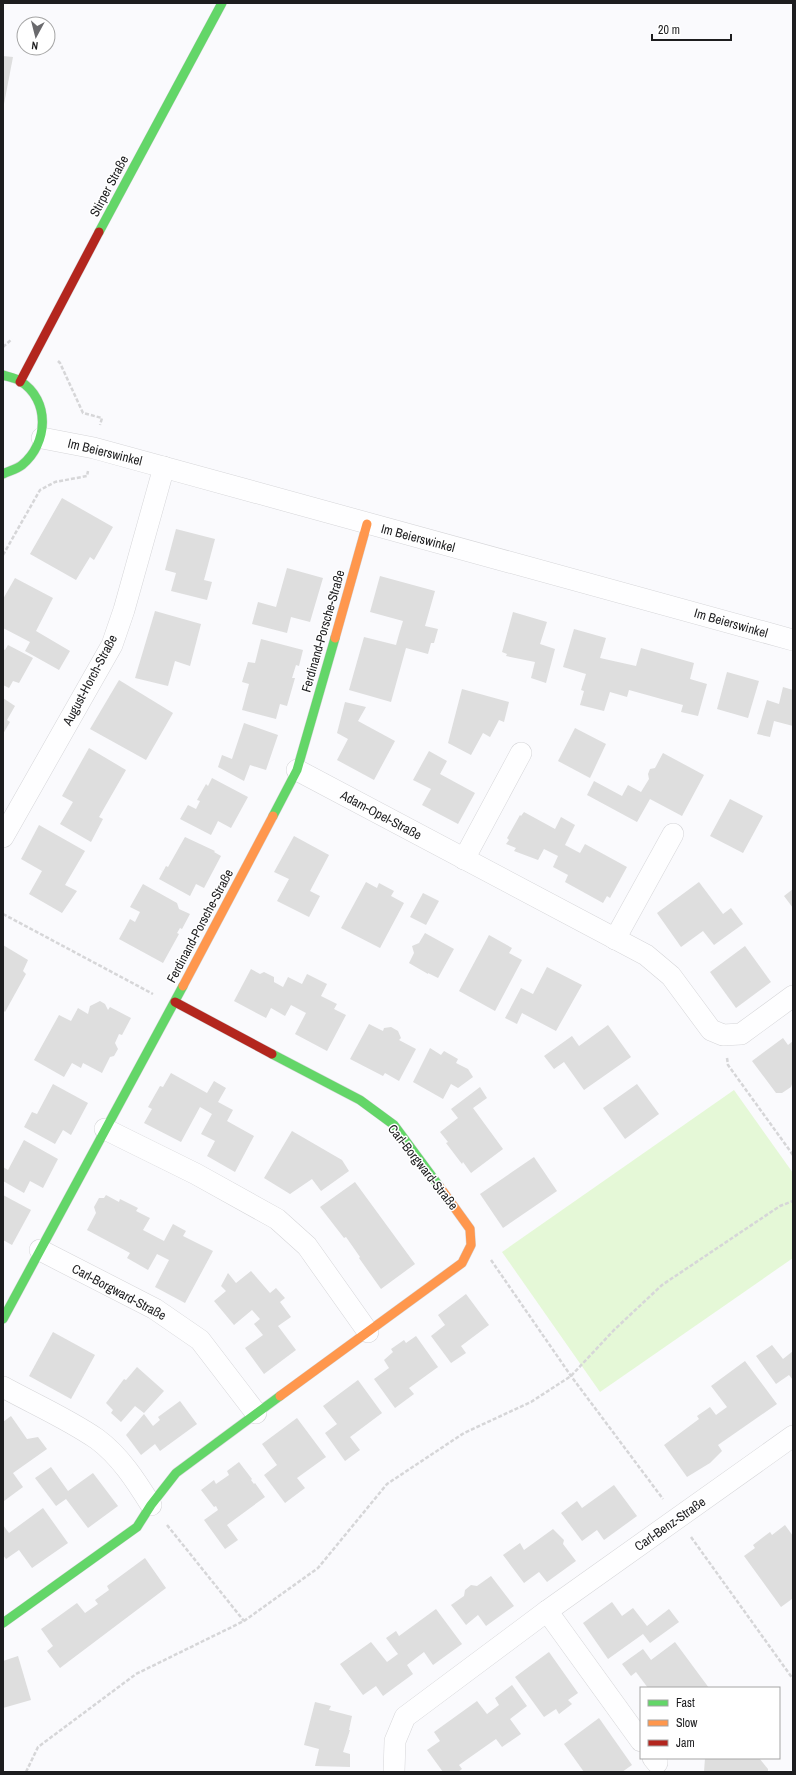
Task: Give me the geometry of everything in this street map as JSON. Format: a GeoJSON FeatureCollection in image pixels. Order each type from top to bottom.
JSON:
{"type":"FeatureCollection","features":[{"type":"Feature","properties":{"kind":"street","name":"Stirper Straße"},"geometry":{"type":"LineString","coordinates":[[20,382],[43,335],[222,3]]}},
{"type":"Feature","properties":{"kind":"street"},"geometry":{"type":"LineString","coordinates":[[3,375],[20,382],[32,392],[40,406],[44,422],[42,438],[36,453],[25,464],[12,472],[3,474]]}},
{"type":"Feature","properties":{"kind":"street","name":"Im Beierswinkel"},"geometry":{"type":"LineString","coordinates":[[42,438],[94,448],[793,640]]}},
{"type":"Feature","properties":{"kind":"street","name":"August-Horch-Straße"},"geometry":{"type":"LineString","coordinates":[[3,837],[112,645],[124,610],[164,467]]}},
{"type":"Feature","properties":{"kind":"street","name":"Ferdinand-Porsche-Straße"},"geometry":{"type":"LineString","coordinates":[[3,1318],[175,1002],[297,770],[367,524]]}},
{"type":"Feature","properties":{"kind":"street"},"geometry":{"type":"LineString","coordinates":[[464,859],[521,752]]}},
{"type":"Feature","properties":{"kind":"street","name":"Adam-Opel-Straße"},"geometry":{"type":"LineString","coordinates":[[297,770],[646,955],[671,976],[711,1030],[723,1035]]}},
{"type":"Feature","properties":{"kind":"street"},"geometry":{"type":"LineString","coordinates":[[615,939],[674,834]]}},
{"type":"Feature","properties":{"kind":"street"},"geometry":{"type":"LineString","coordinates":[[723,1035],[741,1034],[793,996]]}},
{"type":"Feature","properties":{"kind":"street","name":"Carl-Borgward-Straße"},"geometry":{"type":"LineString","coordinates":[[175,1002],[360,1100],[394,1125],[470,1229],[472,1245]]}},
{"type":"Feature","properties":{"kind":"street"},"geometry":{"type":"LineString","coordinates":[[105,1129],[196,1174],[277,1219],[307,1246],[368,1332]]}},
{"type":"Feature","properties":{"kind":"street"},"geometry":{"type":"LineString","coordinates":[[3,1623],[136,1527],[176,1473],[462,1263],[472,1245]]}},
{"type":"Feature","properties":{"kind":"street","name":"Carl-Borgward-Straße"},"geometry":{"type":"LineString","coordinates":[[40,1250],[155,1309],[200,1340],[256,1413]]}},
{"type":"Feature","properties":{"kind":"street"},"geometry":{"type":"LineString","coordinates":[[3,1387],[98,1440],[117,1458],[137,1482],[151,1505]]}},
{"type":"Feature","properties":{"kind":"street","name":"Carl-Benz-Straße"},"geometry":{"type":"LineString","coordinates":[[394,1772],[395,1740],[405,1717],[547,1611],[793,1436]]}},
{"type":"Feature","properties":{"kind":"street"},"geometry":{"type":"LineString","coordinates":[[547,1611],[640,1740]]}},
{"type":"Feature","properties":{"kind":"path"},"geometry":{"type":"LineString","coordinates":[[3,914],[157,996],[175,1002]]}},
{"type":"Feature","properties":{"kind":"path"},"geometry":{"type":"LineString","coordinates":[[723,1035],[728,1065],[793,1155]]}},
{"type":"Feature","properties":{"kind":"path"},"geometry":{"type":"LineString","coordinates":[[26,1772],[38,1747],[136,1674],[244,1622],[318,1568],[387,1484],[464,1433],[531,1402],[571,1376],[614,1330],[662,1285],[780,1206],[793,1201]]}},
{"type":"Feature","properties":{"kind":"path"},"geometry":{"type":"LineString","coordinates":[[472,1245],[492,1261],[571,1376],[678,1519],[793,1679]]}},
{"type":"Feature","properties":{"kind":"path"},"geometry":{"type":"LineString","coordinates":[[151,1505],[244,1622]]}},
{"type":"Feature","properties":{"kind":"green space"},"geometry":{"type":"Polygon","coordinates":[[[734,1090],[793,1173],[793,1258],[600,1392],[502,1252],[734,1090]]]}},
{"type":"Feature","properties":{"kind":"building"},"geometry":{"type":"Polygon","coordinates":[[[3,56],[13,57],[4,104],[3,104],[3,56]]]}},
{"type":"Feature","properties":{"kind":"building"},"geometry":{"type":"Polygon","coordinates":[[[62,498],[113,527],[94,560],[90,557],[76,580],[30,554],[62,498]]]}},
{"type":"Feature","properties":{"kind":"building"},"geometry":{"type":"Polygon","coordinates":[[[176,529],[215,539],[204,580],[212,582],[207,600],[171,591],[176,573],[165,570],[176,529]]]}},
{"type":"Feature","properties":{"kind":"building"},"geometry":{"type":"Polygon","coordinates":[[[287,568],[323,578],[310,622],[291,617],[287,633],[252,624],[258,602],[276,607],[287,568]]]}},
{"type":"Feature","properties":{"kind":"building"},"geometry":{"type":"Polygon","coordinates":[[[380,576],[435,591],[425,626],[438,629],[434,643],[431,643],[428,654],[406,648],[391,702],[349,690],[364,637],[396,645],[403,621],[370,612],[380,576]]]}},
{"type":"Feature","properties":{"kind":"building"},"geometry":{"type":"Polygon","coordinates":[[[15,578],[53,598],[36,631],[70,651],[59,670],[25,651],[30,642],[3,628],[3,599],[15,578]]]}},
{"type":"Feature","properties":{"kind":"building"},"geometry":{"type":"Polygon","coordinates":[[[155,611],[201,624],[190,666],[175,661],[168,686],[135,678],[155,611]]]}},
{"type":"Feature","properties":{"kind":"building"},"geometry":{"type":"Polygon","coordinates":[[[513,612],[547,622],[540,644],[555,649],[546,683],[531,678],[535,662],[506,656],[507,654],[502,652],[513,612]]]}},
{"type":"Feature","properties":{"kind":"building"},"geometry":{"type":"Polygon","coordinates":[[[574,629],[606,638],[600,658],[636,666],[641,648],[694,663],[690,679],[707,684],[698,716],[681,712],[683,705],[629,690],[627,697],[610,692],[604,711],[580,705],[584,691],[581,690],[586,674],[563,667],[574,629]]]}},
{"type":"Feature","properties":{"kind":"building"},"geometry":{"type":"Polygon","coordinates":[[[261,639],[303,650],[299,666],[296,665],[292,678],[295,678],[287,706],[280,704],[276,719],[242,710],[249,684],[242,682],[248,662],[255,663],[261,639]]]}},
{"type":"Feature","properties":{"kind":"building"},"geometry":{"type":"Polygon","coordinates":[[[8,645],[33,658],[19,683],[13,681],[9,688],[3,685],[3,649],[5,650],[8,645]]]}},
{"type":"Feature","properties":{"kind":"building"},"geometry":{"type":"Polygon","coordinates":[[[727,672],[759,681],[748,718],[717,709],[727,672]]]}},
{"type":"Feature","properties":{"kind":"building"},"geometry":{"type":"Polygon","coordinates":[[[119,680],[173,713],[146,760],[90,729],[119,680]]]}},
{"type":"Feature","properties":{"kind":"building"},"geometry":{"type":"Polygon","coordinates":[[[783,687],[793,690],[793,726],[774,721],[770,737],[757,734],[767,700],[779,704],[783,687]]]}},
{"type":"Feature","properties":{"kind":"building"},"geometry":{"type":"Polygon","coordinates":[[[462,689],[509,702],[504,722],[499,720],[490,737],[483,733],[471,755],[448,743],[462,689]]]}},
{"type":"Feature","properties":{"kind":"building"},"geometry":{"type":"Polygon","coordinates":[[[3,698],[15,706],[7,720],[10,722],[3,734],[3,698]]]}},
{"type":"Feature","properties":{"kind":"building"},"geometry":{"type":"Polygon","coordinates":[[[345,702],[366,707],[358,721],[395,741],[374,780],[337,760],[348,739],[337,733],[345,702]]]}},
{"type":"Feature","properties":{"kind":"building"},"geometry":{"type":"Polygon","coordinates":[[[244,723],[278,735],[266,770],[250,765],[244,781],[218,767],[222,755],[232,759],[244,723]]]}},
{"type":"Feature","properties":{"kind":"building"},"geometry":{"type":"Polygon","coordinates":[[[575,728],[606,744],[590,778],[558,761],[575,728]]]}},
{"type":"Feature","properties":{"kind":"building"},"geometry":{"type":"Polygon","coordinates":[[[89,748],[126,770],[99,817],[103,819],[91,842],[60,824],[73,802],[62,796],[89,748]]]}},
{"type":"Feature","properties":{"kind":"building"},"geometry":{"type":"Polygon","coordinates":[[[429,751],[447,761],[440,774],[475,793],[458,824],[422,805],[431,789],[413,780],[429,751]]]}},
{"type":"Feature","properties":{"kind":"building"},"geometry":{"type":"Polygon","coordinates":[[[663,753],[704,775],[682,816],[650,799],[637,822],[587,795],[594,781],[622,796],[628,785],[641,792],[649,779],[648,774],[650,769],[655,768],[663,753]]]}},
{"type":"Feature","properties":{"kind":"building"},"geometry":{"type":"Polygon","coordinates":[[[212,778],[248,797],[231,828],[218,821],[211,835],[180,819],[188,805],[196,809],[200,801],[197,800],[206,784],[208,786],[212,778]]]}},
{"type":"Feature","properties":{"kind":"building"},"geometry":{"type":"Polygon","coordinates":[[[730,799],[763,816],[743,853],[710,836],[730,799]]]}},
{"type":"Feature","properties":{"kind":"building"},"geometry":{"type":"Polygon","coordinates":[[[524,812],[555,829],[561,817],[575,825],[565,845],[580,853],[585,844],[627,867],[610,898],[607,896],[603,903],[565,882],[568,875],[553,867],[558,856],[544,849],[538,860],[514,851],[516,848],[506,844],[509,840],[507,838],[520,815],[521,816],[524,812]]]}},
{"type":"Feature","properties":{"kind":"building"},"geometry":{"type":"Polygon","coordinates":[[[39,825],[85,851],[65,885],[77,891],[62,913],[29,894],[42,871],[21,859],[39,825]]]}},
{"type":"Feature","properties":{"kind":"building"},"geometry":{"type":"Polygon","coordinates":[[[294,836],[329,855],[310,891],[320,896],[309,917],[277,901],[289,879],[274,872],[294,836]]]}},
{"type":"Feature","properties":{"kind":"building"},"geometry":{"type":"Polygon","coordinates":[[[185,837],[215,851],[214,852],[221,856],[204,888],[196,884],[190,896],[159,879],[166,866],[168,867],[185,837]]]}},
{"type":"Feature","properties":{"kind":"building"},"geometry":{"type":"Polygon","coordinates":[[[366,882],[377,888],[379,883],[394,891],[391,896],[404,903],[380,948],[341,928],[366,882]]]}},
{"type":"Feature","properties":{"kind":"building"},"geometry":{"type":"Polygon","coordinates":[[[699,882],[723,914],[731,908],[743,924],[714,945],[703,931],[681,947],[657,913],[699,882]]]}},
{"type":"Feature","properties":{"kind":"building"},"geometry":{"type":"Polygon","coordinates":[[[143,884],[177,903],[179,909],[190,914],[182,929],[180,928],[177,933],[179,934],[163,963],[119,939],[130,919],[135,922],[140,912],[130,907],[143,884]]]}},
{"type":"Feature","properties":{"kind":"building"},"geometry":{"type":"Polygon","coordinates":[[[793,889],[793,908],[784,896],[793,889]]]}},
{"type":"Feature","properties":{"kind":"building"},"geometry":{"type":"Polygon","coordinates":[[[423,893],[439,901],[426,925],[410,917],[423,893]]]}},
{"type":"Feature","properties":{"kind":"building"},"geometry":{"type":"Polygon","coordinates":[[[425,933],[454,949],[438,978],[409,963],[414,953],[412,946],[419,943],[425,933]]]}},
{"type":"Feature","properties":{"kind":"building"},"geometry":{"type":"Polygon","coordinates":[[[489,935],[512,948],[509,953],[522,960],[495,1011],[459,991],[489,935]]]}},
{"type":"Feature","properties":{"kind":"building"},"geometry":{"type":"Polygon","coordinates":[[[3,945],[28,960],[23,971],[26,974],[5,1012],[3,1010],[3,945]]]}},
{"type":"Feature","properties":{"kind":"building"},"geometry":{"type":"Polygon","coordinates":[[[745,946],[771,982],[736,1008],[710,972],[745,946]]]}},
{"type":"Feature","properties":{"kind":"building"},"geometry":{"type":"Polygon","coordinates":[[[547,967],[582,985],[556,1031],[522,1013],[517,1024],[505,1018],[521,988],[533,994],[547,967]]]}},
{"type":"Feature","properties":{"kind":"building"},"geometry":{"type":"Polygon","coordinates":[[[251,969],[260,974],[264,972],[274,977],[274,982],[283,987],[288,977],[302,984],[307,974],[327,984],[321,996],[337,1004],[334,1009],[346,1015],[327,1051],[295,1034],[306,1013],[291,1005],[285,1016],[271,1008],[266,1018],[234,1001],[251,969]]]}},
{"type":"Feature","properties":{"kind":"building"},"geometry":{"type":"Polygon","coordinates":[[[100,1001],[105,1004],[108,1010],[110,1007],[131,1018],[122,1035],[119,1034],[115,1043],[118,1049],[114,1056],[110,1057],[102,1073],[83,1063],[81,1068],[72,1063],[64,1077],[34,1060],[59,1015],[71,1021],[78,1008],[88,1014],[90,1006],[100,1001]]]}},
{"type":"Feature","properties":{"kind":"building"},"geometry":{"type":"Polygon","coordinates":[[[369,1024],[383,1031],[384,1028],[391,1027],[398,1031],[401,1038],[399,1040],[416,1049],[399,1081],[385,1073],[383,1076],[350,1059],[369,1024]]]}},
{"type":"Feature","properties":{"kind":"building"},"geometry":{"type":"Polygon","coordinates":[[[608,1025],[631,1057],[584,1090],[564,1062],[554,1069],[544,1056],[572,1036],[579,1046],[608,1025]]]}},
{"type":"Feature","properties":{"kind":"building"},"geometry":{"type":"Polygon","coordinates":[[[783,1038],[788,1045],[793,1041],[793,1081],[791,1087],[782,1093],[776,1093],[752,1061],[783,1038]]]}},
{"type":"Feature","properties":{"kind":"building"},"geometry":{"type":"Polygon","coordinates":[[[430,1048],[441,1055],[444,1051],[458,1059],[456,1063],[468,1069],[473,1077],[458,1088],[451,1084],[443,1099],[413,1082],[430,1048]]]}},
{"type":"Feature","properties":{"kind":"building"},"geometry":{"type":"Polygon","coordinates":[[[171,1073],[207,1093],[214,1081],[226,1088],[218,1102],[233,1110],[227,1121],[254,1136],[235,1172],[207,1156],[215,1141],[201,1134],[212,1114],[200,1107],[181,1142],[144,1123],[152,1109],[148,1107],[160,1086],[163,1087],[171,1073]]]}},
{"type":"Feature","properties":{"kind":"building"},"geometry":{"type":"Polygon","coordinates":[[[53,1084],[88,1103],[71,1135],[63,1130],[55,1144],[24,1127],[32,1112],[37,1114],[53,1084]]]}},
{"type":"Feature","properties":{"kind":"building"},"geometry":{"type":"Polygon","coordinates":[[[637,1084],[659,1114],[625,1139],[603,1108],[637,1084]]]}},
{"type":"Feature","properties":{"kind":"building"},"geometry":{"type":"Polygon","coordinates":[[[480,1087],[487,1098],[473,1108],[503,1149],[471,1173],[446,1143],[448,1142],[440,1132],[458,1118],[451,1109],[480,1087]]]}},
{"type":"Feature","properties":{"kind":"building"},"geometry":{"type":"Polygon","coordinates":[[[292,1131],[342,1160],[349,1171],[321,1191],[312,1179],[290,1194],[264,1178],[292,1131]]]}},
{"type":"Feature","properties":{"kind":"building"},"geometry":{"type":"Polygon","coordinates":[[[24,1140],[58,1159],[43,1188],[30,1181],[24,1193],[3,1181],[3,1167],[8,1170],[24,1140]]]}},
{"type":"Feature","properties":{"kind":"building"},"geometry":{"type":"Polygon","coordinates":[[[534,1157],[557,1191],[503,1228],[480,1194],[534,1157]]]}},
{"type":"Feature","properties":{"kind":"building"},"geometry":{"type":"Polygon","coordinates":[[[355,1182],[415,1264],[381,1289],[346,1237],[344,1238],[320,1207],[355,1182]]]}},
{"type":"Feature","properties":{"kind":"building"},"geometry":{"type":"Polygon","coordinates":[[[3,1195],[31,1210],[12,1245],[3,1240],[3,1195]]]}},
{"type":"Feature","properties":{"kind":"building"},"geometry":{"type":"Polygon","coordinates":[[[106,1195],[119,1202],[120,1199],[138,1208],[136,1211],[150,1218],[143,1230],[164,1241],[173,1224],[186,1231],[183,1236],[213,1251],[185,1303],[155,1287],[169,1260],[157,1254],[148,1270],[127,1258],[130,1253],[87,1230],[96,1213],[94,1207],[99,1198],[104,1198],[106,1195]]]}},
{"type":"Feature","properties":{"kind":"building"},"geometry":{"type":"Polygon","coordinates":[[[251,1271],[270,1293],[276,1288],[285,1298],[280,1302],[291,1317],[278,1326],[296,1350],[264,1374],[245,1348],[263,1335],[254,1324],[260,1319],[252,1310],[234,1325],[214,1301],[226,1291],[221,1286],[228,1273],[236,1283],[251,1271]]]}},
{"type":"Feature","properties":{"kind":"building"},"geometry":{"type":"Polygon","coordinates":[[[466,1294],[489,1325],[461,1346],[466,1353],[451,1363],[431,1336],[445,1325],[438,1315],[466,1294]]]}},
{"type":"Feature","properties":{"kind":"building"},"geometry":{"type":"Polygon","coordinates":[[[53,1332],[95,1355],[71,1399],[29,1376],[53,1332]]]}},
{"type":"Feature","properties":{"kind":"building"},"geometry":{"type":"Polygon","coordinates":[[[416,1336],[438,1367],[409,1388],[414,1394],[395,1408],[374,1379],[389,1368],[384,1360],[393,1352],[391,1349],[404,1340],[406,1343],[416,1336]]]}},
{"type":"Feature","properties":{"kind":"building"},"geometry":{"type":"Polygon","coordinates":[[[772,1345],[783,1359],[793,1351],[793,1380],[789,1375],[776,1384],[756,1356],[772,1345]]]}},
{"type":"Feature","properties":{"kind":"building"},"geometry":{"type":"Polygon","coordinates":[[[745,1361],[777,1404],[718,1445],[722,1451],[710,1463],[687,1477],[664,1445],[699,1419],[697,1416],[710,1407],[716,1415],[727,1407],[711,1386],[745,1361]]]}},
{"type":"Feature","properties":{"kind":"building"},"geometry":{"type":"Polygon","coordinates":[[[137,1367],[164,1391],[144,1413],[135,1406],[121,1422],[111,1413],[113,1410],[106,1403],[124,1379],[126,1380],[137,1367]]]}},
{"type":"Feature","properties":{"kind":"building"},"geometry":{"type":"Polygon","coordinates":[[[358,1380],[382,1413],[350,1437],[360,1450],[345,1461],[325,1433],[337,1424],[323,1406],[358,1380]]]}},
{"type":"Feature","properties":{"kind":"building"},"geometry":{"type":"Polygon","coordinates":[[[180,1401],[197,1424],[160,1451],[155,1444],[141,1455],[126,1435],[144,1414],[153,1426],[160,1420],[158,1417],[180,1401]]]}},
{"type":"Feature","properties":{"kind":"building"},"geometry":{"type":"Polygon","coordinates":[[[11,1416],[27,1439],[38,1437],[47,1449],[13,1473],[23,1487],[4,1501],[3,1422],[11,1416]]]}},
{"type":"Feature","properties":{"kind":"building"},"geometry":{"type":"Polygon","coordinates":[[[297,1418],[326,1457],[297,1478],[305,1488],[285,1503],[264,1475],[277,1465],[262,1444],[297,1418]]]}},
{"type":"Feature","properties":{"kind":"building"},"geometry":{"type":"Polygon","coordinates":[[[239,1462],[265,1497],[227,1525],[238,1540],[225,1549],[204,1520],[218,1510],[201,1490],[214,1480],[216,1484],[229,1475],[227,1471],[239,1462]]]}},
{"type":"Feature","properties":{"kind":"building"},"geometry":{"type":"Polygon","coordinates":[[[51,1467],[68,1491],[93,1473],[118,1506],[88,1528],[66,1499],[56,1506],[35,1478],[51,1467]]]}},
{"type":"Feature","properties":{"kind":"building"},"geometry":{"type":"Polygon","coordinates":[[[614,1485],[637,1516],[604,1540],[597,1530],[582,1541],[561,1513],[577,1501],[582,1508],[614,1485]]]}},
{"type":"Feature","properties":{"kind":"building"},"geometry":{"type":"Polygon","coordinates":[[[43,1508],[68,1543],[32,1568],[19,1550],[6,1559],[3,1555],[3,1525],[9,1533],[43,1508]]]}},
{"type":"Feature","properties":{"kind":"building"},"geometry":{"type":"Polygon","coordinates":[[[785,1525],[793,1536],[793,1600],[792,1599],[781,1607],[744,1556],[755,1548],[753,1545],[770,1532],[772,1535],[785,1525]]]}},
{"type":"Feature","properties":{"kind":"building"},"geometry":{"type":"Polygon","coordinates":[[[553,1529],[564,1540],[563,1544],[576,1561],[547,1582],[539,1572],[524,1583],[503,1555],[520,1543],[524,1550],[553,1529]]]}},
{"type":"Feature","properties":{"kind":"building"},"geometry":{"type":"Polygon","coordinates":[[[145,1558],[166,1588],[60,1668],[47,1651],[53,1646],[41,1629],[77,1603],[85,1613],[98,1604],[95,1600],[109,1590],[107,1586],[145,1558]]]}},
{"type":"Feature","properties":{"kind":"building"},"geometry":{"type":"Polygon","coordinates":[[[491,1576],[514,1606],[486,1626],[478,1615],[466,1625],[451,1605],[464,1596],[465,1590],[471,1585],[477,1586],[491,1576]]]}},
{"type":"Feature","properties":{"kind":"building"},"geometry":{"type":"Polygon","coordinates":[[[612,1602],[622,1616],[633,1608],[647,1626],[669,1609],[679,1622],[650,1643],[643,1634],[608,1659],[583,1623],[612,1602]]]}},
{"type":"Feature","properties":{"kind":"building"},"geometry":{"type":"Polygon","coordinates":[[[436,1609],[462,1644],[433,1665],[424,1652],[407,1665],[413,1674],[383,1696],[376,1686],[363,1695],[340,1664],[371,1642],[387,1662],[398,1654],[386,1638],[396,1631],[399,1636],[436,1609]]]}},
{"type":"Feature","properties":{"kind":"building"},"geometry":{"type":"Polygon","coordinates":[[[675,1642],[708,1687],[647,1687],[636,1672],[631,1676],[622,1664],[643,1649],[651,1660],[675,1642]]]}},
{"type":"Feature","properties":{"kind":"building"},"geometry":{"type":"Polygon","coordinates":[[[549,1652],[578,1693],[568,1700],[572,1704],[559,1714],[556,1709],[544,1717],[515,1677],[549,1652]]]}},
{"type":"Feature","properties":{"kind":"building"},"geometry":{"type":"Polygon","coordinates":[[[18,1656],[31,1700],[3,1708],[3,1661],[18,1656]]]}},
{"type":"Feature","properties":{"kind":"building"},"geometry":{"type":"Polygon","coordinates":[[[512,1685],[527,1706],[510,1719],[521,1734],[502,1747],[496,1739],[459,1765],[462,1769],[458,1772],[443,1772],[427,1750],[440,1741],[434,1732],[477,1701],[487,1714],[499,1705],[495,1698],[512,1685]]]}},
{"type":"Feature","properties":{"kind":"building"},"geometry":{"type":"Polygon","coordinates":[[[315,1702],[331,1706],[329,1710],[352,1716],[350,1730],[343,1752],[350,1754],[350,1767],[315,1766],[319,1749],[304,1745],[315,1702]]]}},
{"type":"Feature","properties":{"kind":"building"},"geometry":{"type":"Polygon","coordinates":[[[599,1718],[632,1765],[622,1772],[584,1772],[564,1744],[599,1718]]]}},
{"type":"Feature","properties":{"kind":"building"},"geometry":{"type":"Polygon","coordinates":[[[705,1759],[760,1759],[768,1769],[768,1772],[704,1772],[705,1759]]]}},
{"type":"Feature","properties":{"kind":"traffic: fast"},"geometry":{"type":"LineString","coordinates":[[99,232],[222,3]]}},
{"type":"Feature","properties":{"kind":"traffic: fast"},"geometry":{"type":"LineString","coordinates":[[3,375],[18,380],[30,389],[37,399],[41,410],[42,422],[41,434],[37,446],[31,456],[22,465],[3,474]]}},
{"type":"Feature","properties":{"kind":"traffic: fast"},"geometry":{"type":"LineString","coordinates":[[273,816],[297,770],[335,638]]}},
{"type":"Feature","properties":{"kind":"traffic: fast"},"geometry":{"type":"LineString","coordinates":[[3,1319],[183,986]]}},
{"type":"Feature","properties":{"kind":"traffic: fast"},"geometry":{"type":"LineString","coordinates":[[272,1054],[360,1100],[394,1125],[439,1186]]}},
{"type":"Feature","properties":{"kind":"traffic: fast"},"geometry":{"type":"LineString","coordinates":[[3,1623],[137,1527],[151,1505],[176,1473],[280,1396]]}},
{"type":"Feature","properties":{"kind":"traffic: slow"},"geometry":{"type":"LineString","coordinates":[[335,638],[367,524]]}},
{"type":"Feature","properties":{"kind":"traffic: slow"},"geometry":{"type":"LineString","coordinates":[[183,986],[273,816]]}},
{"type":"Feature","properties":{"kind":"traffic: slow"},"geometry":{"type":"LineString","coordinates":[[280,1396],[462,1263],[471,1245],[470,1229],[439,1186]]}},
{"type":"Feature","properties":{"kind":"traffic: jam"},"geometry":{"type":"LineString","coordinates":[[20,382],[99,232]]}},
{"type":"Feature","properties":{"kind":"traffic: jam"},"geometry":{"type":"LineString","coordinates":[[175,1002],[272,1054]]}}]}
